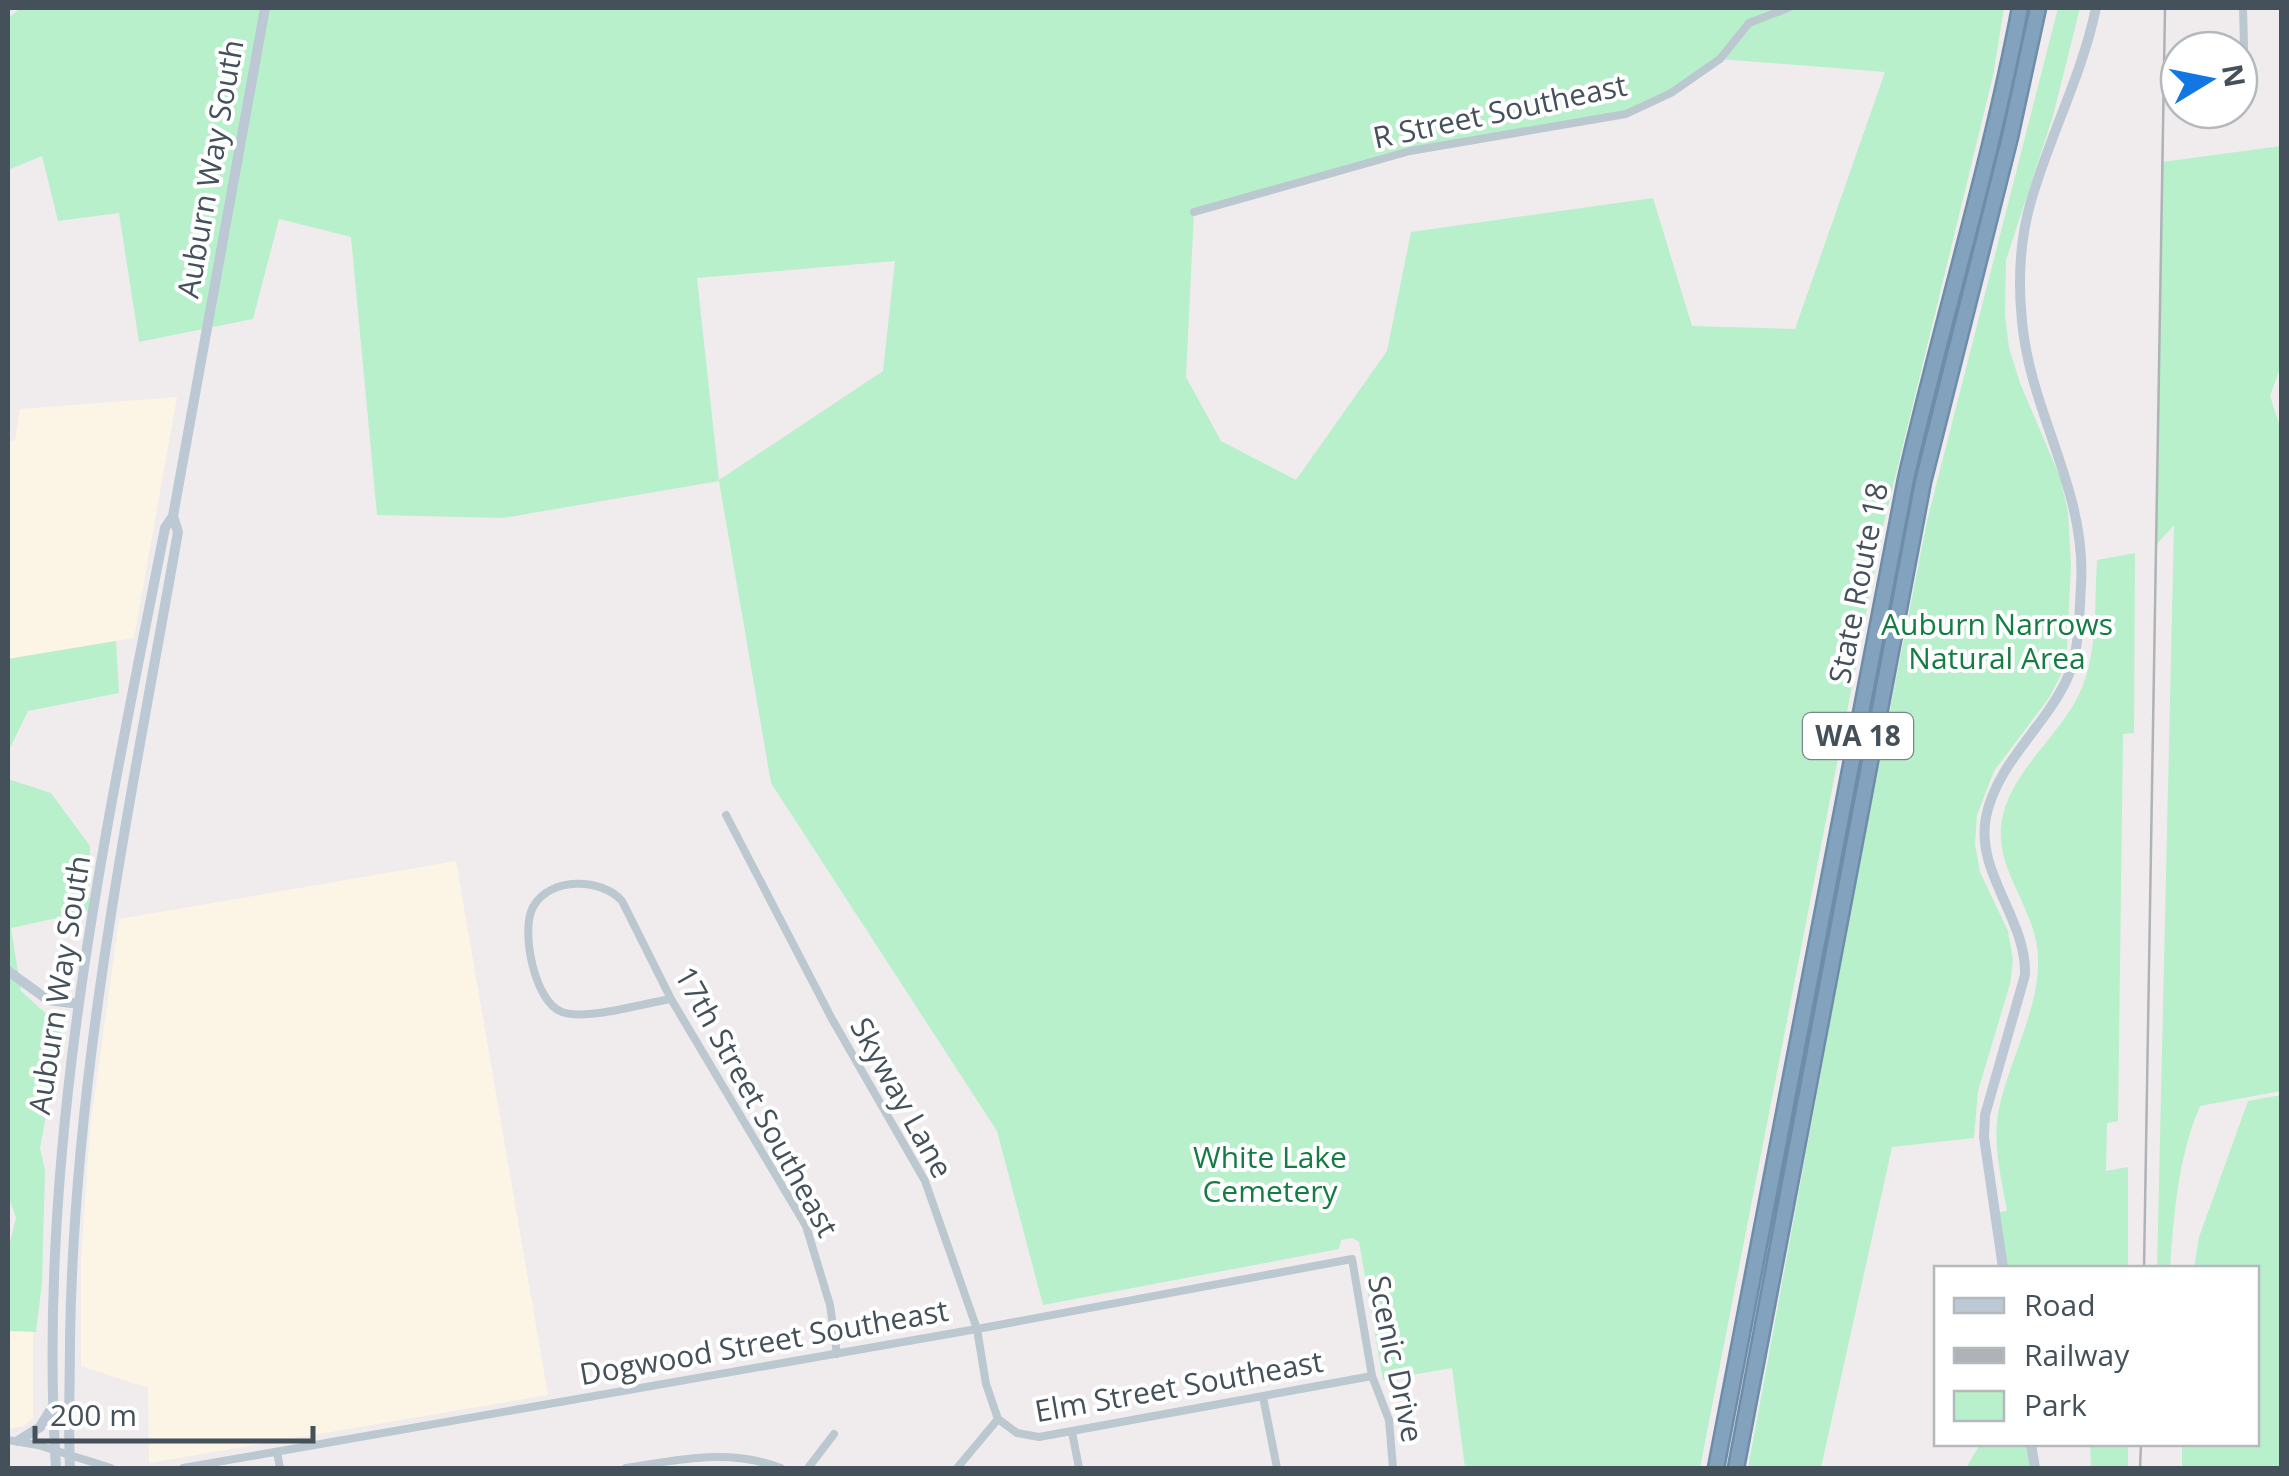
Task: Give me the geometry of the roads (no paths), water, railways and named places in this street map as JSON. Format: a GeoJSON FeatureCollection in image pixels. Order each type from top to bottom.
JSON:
{"type":"FeatureCollection","features":[{"type":"Feature","properties":{"kind":"highway","name":"State Route 18"},"geometry":{"type":"LineString","coordinates":[[1716,1468],[1906,479],[1988,160],[2020,8]]}},
{"type":"Feature","properties":{"kind":"highway","name":"State Route 18"},"geometry":{"type":"LineString","coordinates":[[1736,1468],[1923,482],[2010,137],[2038,8]]}},
{"type":"Feature","properties":{"kind":"main road","name":"Auburn Way South"},"geometry":{"type":"LineString","coordinates":[[56,1468],[58,1200],[62,1133],[79,1004],[164,532],[173,516],[266,8]]}},
{"type":"Feature","properties":{"kind":"main road"},"geometry":{"type":"LineString","coordinates":[[2003,1266],[1984,1137],[1985,1115],[2025,976],[2026,954],[1984,848],[1985,821],[1992,794],[2005,769],[2067,680],[2074,658],[2082,561],[2074,498],[2026,355],[2020,302],[2024,234],[2032,197],[2082,63],[2096,8]]}},
{"type":"Feature","properties":{"kind":"main road","name":"Auburn Way South"},"geometry":{"type":"LineString","coordinates":[[70,1462],[71,1281],[87,1073],[178,532],[173,516]]}},
{"type":"Feature","properties":{"kind":"main road"},"geometry":{"type":"LineString","coordinates":[[8,971],[48,1000],[79,1004]]}},
{"type":"Feature","properties":{"kind":"main road"},"geometry":{"type":"LineString","coordinates":[[58,1200],[63,1215],[62,1274],[71,1281]]}},
{"type":"Feature","properties":{"kind":"main road"},"geometry":{"type":"LineString","coordinates":[[13,1440],[40,1427],[54,1400]]}},
{"type":"Feature","properties":{"kind":"street","name":"R Street Southeast"},"geometry":{"type":"LineString","coordinates":[[1194,212],[1410,151],[1626,114],[1671,93],[1720,59],[1749,23],[1788,8]]}},
{"type":"Feature","properties":{"kind":"street","name":"Skyway Lane"},"geometry":{"type":"LineString","coordinates":[[726,814],[832,1019],[925,1181],[976,1329],[986,1384],[998,1419]]}},
{"type":"Feature","properties":{"kind":"street","name":"17th Street Southeast"},"geometry":{"type":"LineString","coordinates":[[671,998],[569,1014],[550,1005],[540,991],[529,935],[533,907],[542,896],[557,889],[593,883],[604,886],[622,901],[671,998],[806,1226],[830,1305],[837,1354]]}},
{"type":"Feature","properties":{"kind":"street","name":"Dogwood Street Southeast"},"geometry":{"type":"LineString","coordinates":[[183,1468],[1352,1259]]}},
{"type":"Feature","properties":{"kind":"street","name":"Scenic Drive"},"geometry":{"type":"LineString","coordinates":[[1352,1259],[1372,1376],[1389,1420],[1393,1468]]}},
{"type":"Feature","properties":{"kind":"street","name":"Elm Street Southeast"},"geometry":{"type":"LineString","coordinates":[[998,1419],[1007,1428],[1026,1436],[1072,1432],[1372,1376]]}},
{"type":"Feature","properties":{"kind":"street"},"geometry":{"type":"LineString","coordinates":[[1263,1397],[1277,1468]]}},
{"type":"Feature","properties":{"kind":"street"},"geometry":{"type":"LineString","coordinates":[[957,1468],[998,1419]]}},
{"type":"Feature","properties":{"kind":"street"},"geometry":{"type":"LineString","coordinates":[[1072,1432],[1079,1468]]}},
{"type":"Feature","properties":{"kind":"street"},"geometry":{"type":"LineString","coordinates":[[808,1468],[834,1434]]}},
{"type":"Feature","properties":{"kind":"street"},"geometry":{"type":"LineString","coordinates":[[13,1440],[55,1452],[70,1462],[111,1468]]}},
{"type":"Feature","properties":{"kind":"street"},"geometry":{"type":"LineString","coordinates":[[277,1452],[280,1468]]}},
{"type":"Feature","properties":{"kind":"street"},"geometry":{"type":"LineString","coordinates":[[632,1468],[712,1455],[781,1468]]}},
{"type":"Feature","properties":{"kind":"railway"},"geometry":{"type":"LineString","coordinates":[[2144,1266],[2165,8]]}},
{"type":"Feature","properties":{"kind":"railway"},"geometry":{"type":"LineString","coordinates":[[2140,1468],[2141,1446]]}},
{"type":"Feature","properties":{"kind":"park label","name":"Auburn Narrows Natural Area"},"geometry":{"type":"Point","coordinates":[1997,642]}},
{"type":"Feature","properties":{"kind":"park label","name":"White Lake Cemetery"},"geometry":{"type":"Point","coordinates":[1270,1175]}}]}
